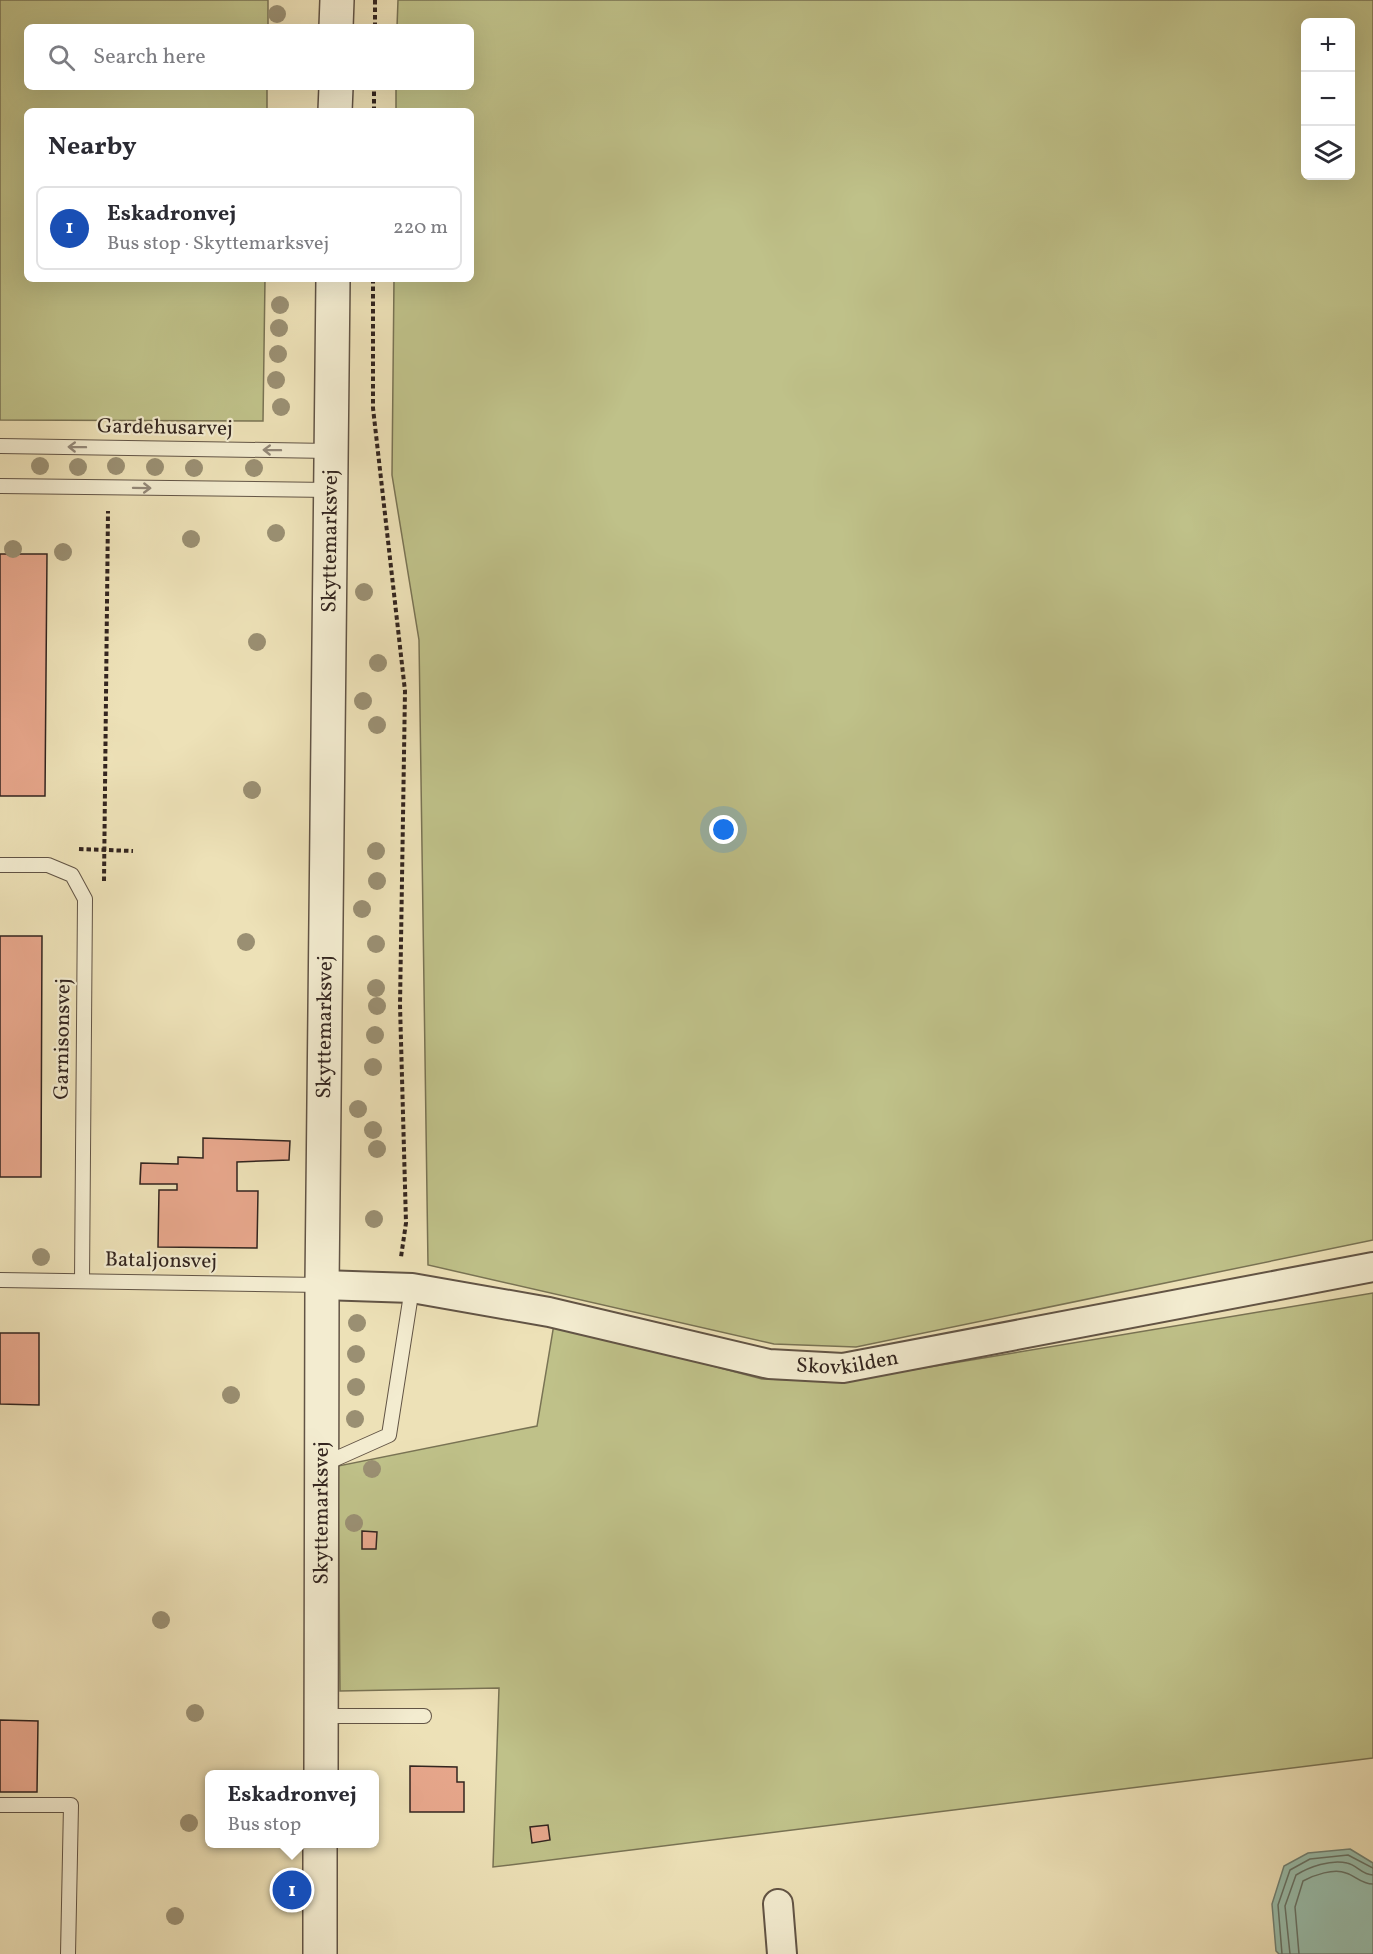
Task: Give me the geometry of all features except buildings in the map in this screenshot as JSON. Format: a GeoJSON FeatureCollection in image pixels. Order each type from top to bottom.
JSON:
{"type":"FeatureCollection","features":[{"type":"Feature","properties":{"kind":"street"},"geometry":{"type":"LineString","coordinates":[[336,24],[337,0]]}},
{"type":"Feature","properties":{"kind":"street"},"geometry":{"type":"LineString","coordinates":[[335,108],[336,90]]}},
{"type":"Feature","properties":{"kind":"street","name":"Skyttemarksvej"},"geometry":{"type":"LineString","coordinates":[[321,1770],[322,1285],[333,282]]}},
{"type":"Feature","properties":{"kind":"street","name":"Skovkilden"},"geometry":{"type":"LineString","coordinates":[[322,1285],[405,1288],[549,1312],[769,1364],[843,1368],[1373,1267]]}},
{"type":"Feature","properties":{"kind":"street"},"geometry":{"type":"LineString","coordinates":[[320,1848],[320,1954]]}},
{"type":"Feature","properties":{"kind":"street"},"geometry":{"type":"LineString","coordinates":[[778,1904],[782,1954]]}},
{"type":"Feature","properties":{"kind":"lane","name":"Gardehusarvej"},"geometry":{"type":"LineString","coordinates":[[0,446],[330,451]]}},
{"type":"Feature","properties":{"kind":"lane"},"geometry":{"type":"LineString","coordinates":[[0,486],[330,490]]}},
{"type":"Feature","properties":{"kind":"lane","name":"Garnisonsvej"},"geometry":{"type":"LineString","coordinates":[[0,865],[48,865],[72,875],[85,899],[82,1281]]}},
{"type":"Feature","properties":{"kind":"lane","name":"Bataljonsvej"},"geometry":{"type":"LineString","coordinates":[[0,1280],[322,1285]]}},
{"type":"Feature","properties":{"kind":"lane"},"geometry":{"type":"LineString","coordinates":[[322,1464],[389,1435],[405,1288]]}},
{"type":"Feature","properties":{"kind":"lane"},"geometry":{"type":"LineString","coordinates":[[321,1716],[424,1716]]}},
{"type":"Feature","properties":{"kind":"lane"},"geometry":{"type":"LineString","coordinates":[[0,1805],[70,1805],[69,1954]]}},
{"type":"Feature","properties":{"kind":"path"},"geometry":{"type":"LineString","coordinates":[[375,0],[375,24]]}},
{"type":"Feature","properties":{"kind":"path"},"geometry":{"type":"LineString","coordinates":[[374,108],[375,90]]}},
{"type":"Feature","properties":{"kind":"path"},"geometry":{"type":"LineString","coordinates":[[373,282],[373,408],[405,691],[400,1005],[405,1288]]}},
{"type":"Feature","properties":{"kind":"path"},"geometry":{"type":"LineString","coordinates":[[104,889],[108,501]]}},
{"type":"Feature","properties":{"kind":"green space"},"geometry":{"type":"Polygon","coordinates":[[[0,0],[268,0],[268,24],[24,24],[24,90],[267,90],[267,108],[24,108],[24,282],[265,282],[263,421],[0,420],[0,0]]]}},
{"type":"Feature","properties":{"kind":"green space"},"geometry":{"type":"Polygon","coordinates":[[[398,0],[1373,0],[1373,1240],[856,1347],[774,1344],[428,1265],[419,640],[392,475],[394,282],[474,282],[474,108],[396,108],[396,90],[474,90],[474,24],[397,24],[398,0]]]}},
{"type":"Feature","properties":{"kind":"green space"},"geometry":{"type":"Polygon","coordinates":[[[1373,1293],[1373,1758],[493,1867],[499,1688],[340,1691],[338,1466],[537,1426],[554,1324],[762,1379],[845,1381],[1373,1293]]]}},
{"type":"Feature","properties":{"kind":"water"},"geometry":{"type":"Polygon","coordinates":[[[1350,1849],[1373,1863],[1373,1954],[1279,1954],[1276,1951],[1272,1904],[1284,1866],[1308,1853],[1350,1849]]]}},
{"type":"Feature","properties":{"kind":"place","name":"Eskadronvej"},"geometry":{"type":"Point","coordinates":[292,1890]}}]}
